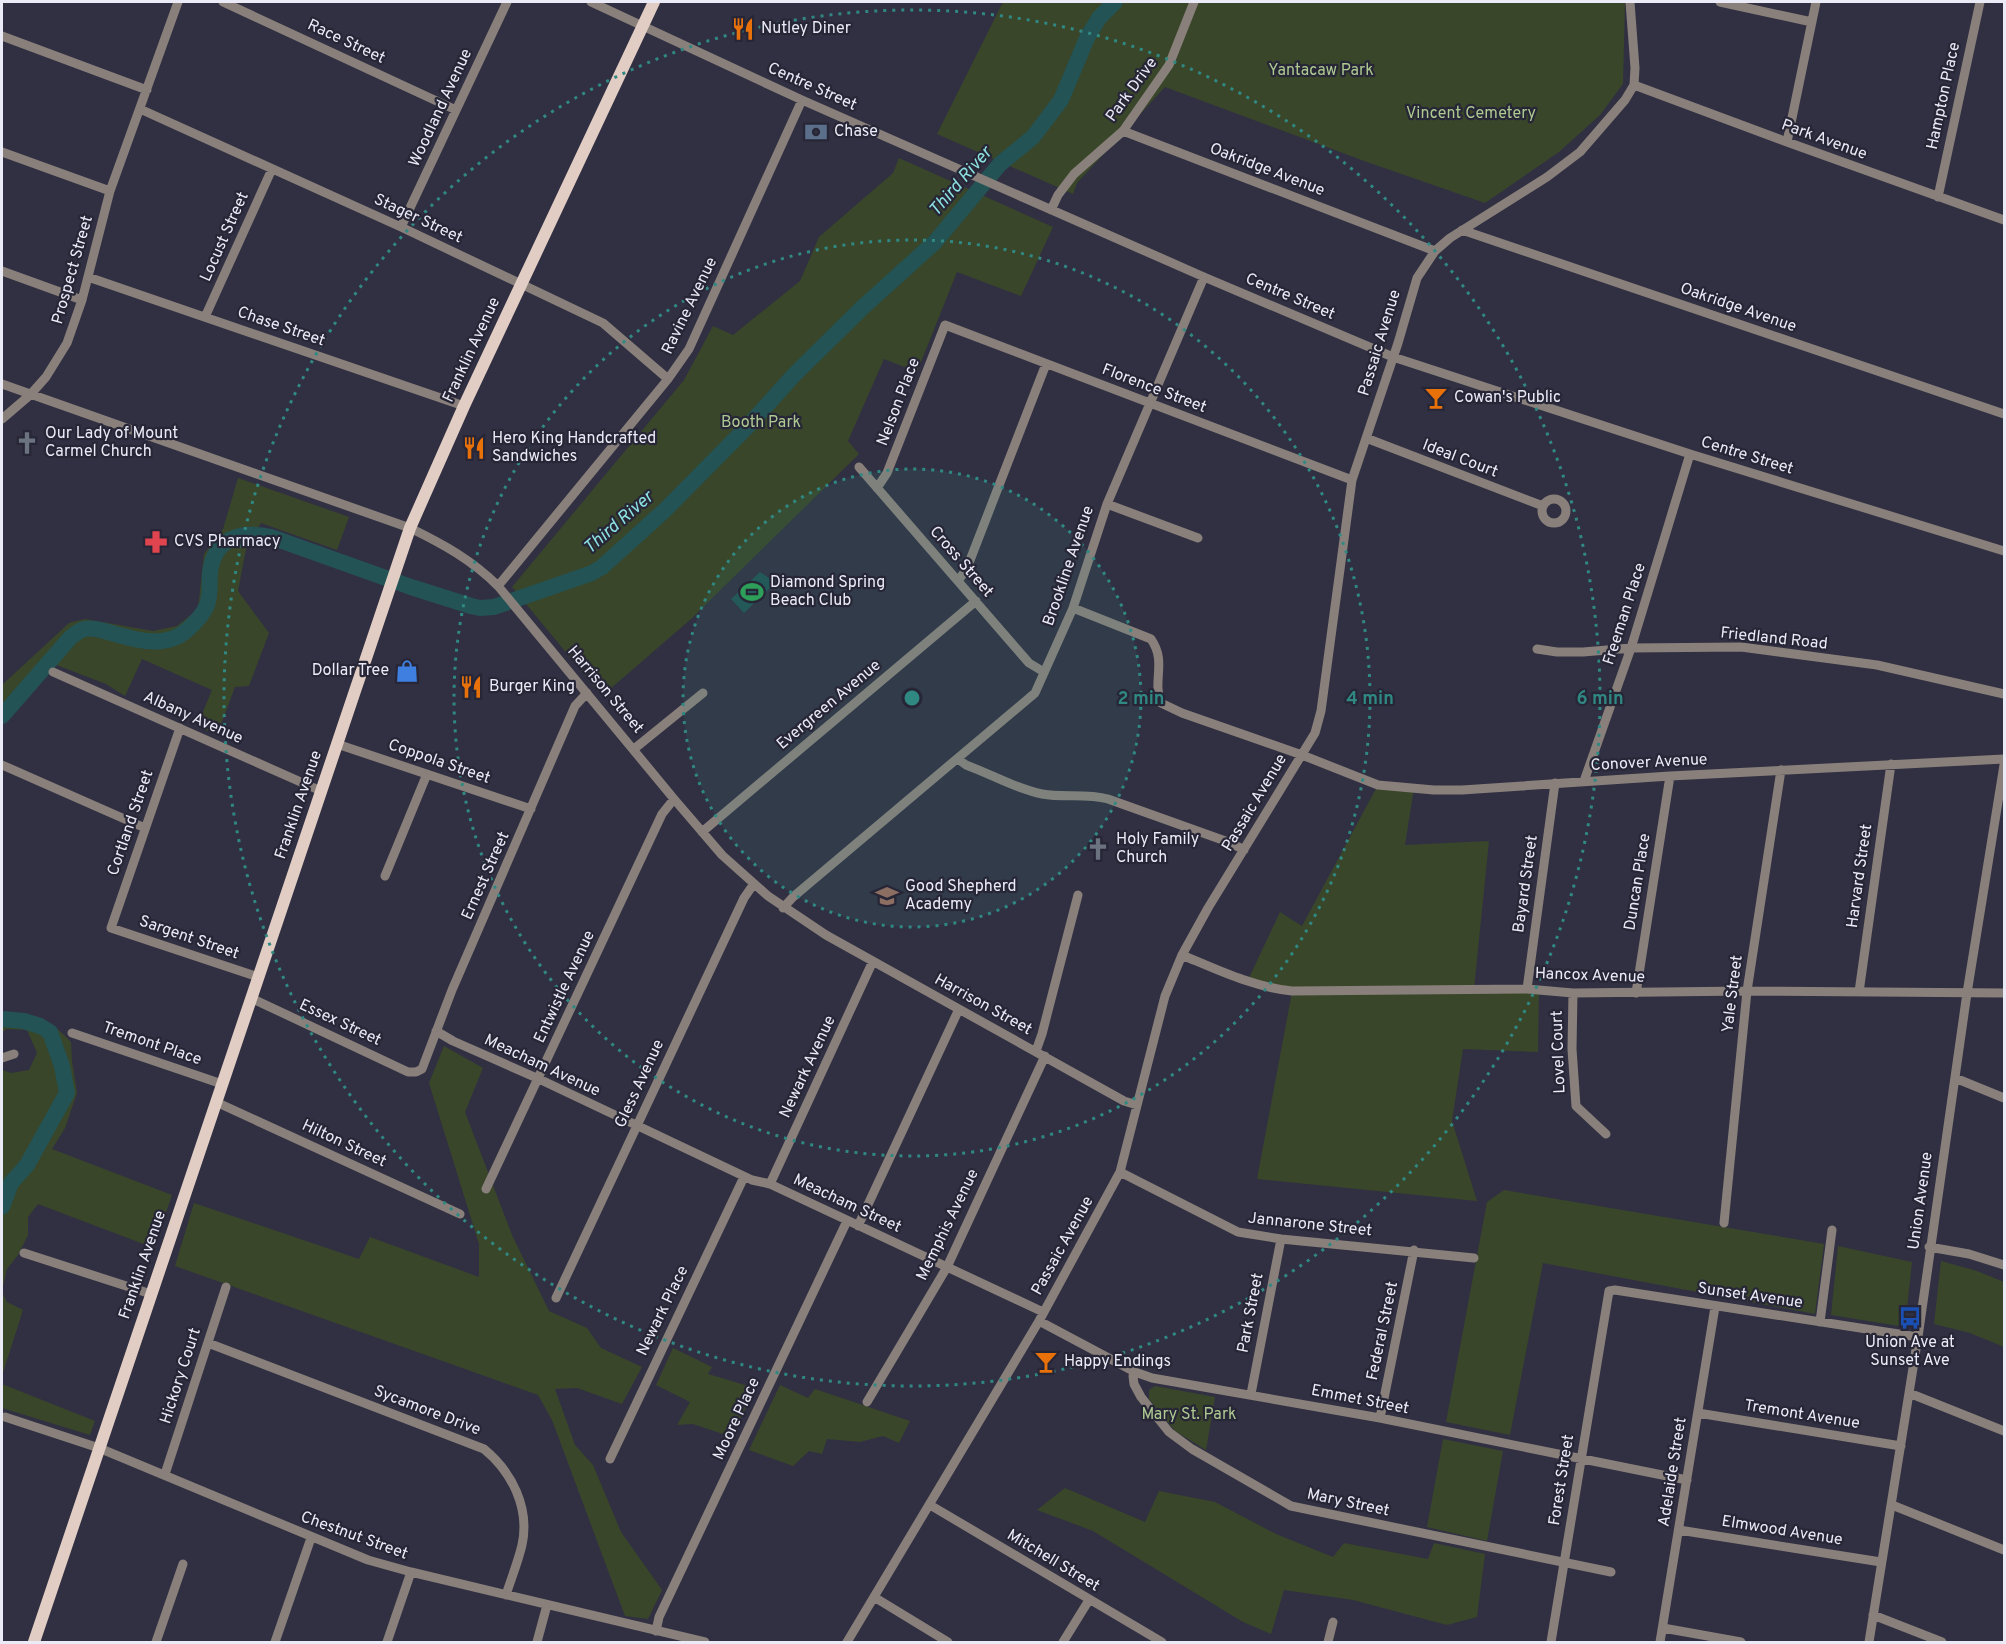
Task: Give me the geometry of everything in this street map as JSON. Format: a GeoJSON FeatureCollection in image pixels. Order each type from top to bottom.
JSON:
{"type":"FeatureCollection","features":[{"type":"Feature","properties":{"kind":"main road","name":"Franklin Avenue"},"geometry":{"type":"LineString","coordinates":[[34,1642],[410,528],[464,406],[654,2]]}},
{"type":"Feature","properties":{"kind":"street"},"geometry":{"type":"LineString","coordinates":[[2,36],[147,90],[178,2]]}},
{"type":"Feature","properties":{"kind":"street","name":"Race Street"},"geometry":{"type":"LineString","coordinates":[[223,2],[456,110]]}},
{"type":"Feature","properties":{"kind":"street","name":"Woodland Avenue"},"geometry":{"type":"LineString","coordinates":[[401,227],[507,2]]}},
{"type":"Feature","properties":{"kind":"street","name":"Centre Street"},"geometry":{"type":"LineString","coordinates":[[591,2],[802,100],[1204,277],[1393,357],[1690,454],[2004,551]]}},
{"type":"Feature","properties":{"kind":"street","name":"Park Drive"},"geometry":{"type":"LineString","coordinates":[[1051,210],[1058,195],[1074,174],[1123,131],[1169,65],[1194,2]]}},
{"type":"Feature","properties":{"kind":"street"},"geometry":{"type":"LineString","coordinates":[[1630,2],[1635,68],[1634,85]]}},
{"type":"Feature","properties":{"kind":"street"},"geometry":{"type":"LineString","coordinates":[[1720,2],[1812,22]]}},
{"type":"Feature","properties":{"kind":"street"},"geometry":{"type":"LineString","coordinates":[[1787,142],[1816,2]]}},
{"type":"Feature","properties":{"kind":"street","name":"Hampton Place"},"geometry":{"type":"LineString","coordinates":[[1938,197],[1980,2]]}},
{"type":"Feature","properties":{"kind":"street","name":"Park Avenue"},"geometry":{"type":"LineString","coordinates":[[1634,85],[2004,220]]}},
{"type":"Feature","properties":{"kind":"street","name":"Passaic Avenue"},"geometry":{"type":"LineString","coordinates":[[847,1642],[1041,1316],[1120,1172],[1165,996],[1182,955],[1315,732],[1321,711],[1352,480],[1417,278],[1435,251],[1462,230],[1547,177],[1580,152],[1625,100],[1634,85]]}},
{"type":"Feature","properties":{"kind":"street","name":"Prospect Street"},"geometry":{"type":"LineString","coordinates":[[2,419],[30,395],[46,377],[67,343],[82,300],[111,191],[147,90]]}},
{"type":"Feature","properties":{"kind":"street","name":"Ravine Avenue"},"geometry":{"type":"LineString","coordinates":[[500,588],[669,379],[689,349],[802,100]]}},
{"type":"Feature","properties":{"kind":"street","name":"Stager Street"},"geometry":{"type":"LineString","coordinates":[[140,109],[401,227],[603,323],[669,379]]}},
{"type":"Feature","properties":{"kind":"street","name":"Oakridge Avenue"},"geometry":{"type":"LineString","coordinates":[[1123,131],[1435,251]]}},
{"type":"Feature","properties":{"kind":"street"},"geometry":{"type":"LineString","coordinates":[[2,152],[111,191]]}},
{"type":"Feature","properties":{"kind":"street","name":"Locust Street"},"geometry":{"type":"LineString","coordinates":[[205,317],[272,169]]}},
{"type":"Feature","properties":{"kind":"street","name":"Oakridge Avenue"},"geometry":{"type":"LineString","coordinates":[[1462,230],[2004,414]]}},
{"type":"Feature","properties":{"kind":"street"},"geometry":{"type":"LineString","coordinates":[[2,271],[82,300]]}},
{"type":"Feature","properties":{"kind":"street","name":"Chase Street"},"geometry":{"type":"LineString","coordinates":[[88,277],[464,406]]}},
{"type":"Feature","properties":{"kind":"street","name":"Brookline Avenue"},"geometry":{"type":"LineString","coordinates":[[783,908],[793,897],[1031,698],[1073,608],[1107,504],[1204,277]]}},
{"type":"Feature","properties":{"kind":"street","name":"Florence Street"},"geometry":{"type":"LineString","coordinates":[[945,325],[1352,480]]}},
{"type":"Feature","properties":{"kind":"street","name":"Nelson Place"},"geometry":{"type":"LineString","coordinates":[[877,488],[888,473],[945,325]]}},
{"type":"Feature","properties":{"kind":"street"},"geometry":{"type":"LineString","coordinates":[[958,581],[967,568],[1046,364]]}},
{"type":"Feature","properties":{"kind":"street","name":"Harrison Street"},"geometry":{"type":"LineString","coordinates":[[2,384],[410,528],[460,554],[500,588],[702,832],[753,885],[783,908],[873,962],[1124,1101],[1137,1105]]}},
{"type":"Feature","properties":{"kind":"street","name":"Ideal Court"},"geometry":{"type":"LineString","coordinates":[[1366,438],[1543,506]]}},
{"type":"Feature","properties":{"kind":"street","name":"Freeman Place"},"geometry":{"type":"LineString","coordinates":[[1584,782],[1631,648],[1690,454]]}},
{"type":"Feature","properties":{"kind":"street","name":"Cross Street"},"geometry":{"type":"LineString","coordinates":[[859,467],[1029,663],[1044,672]]}},
{"type":"Feature","properties":{"kind":"street"},"geometry":{"type":"LineString","coordinates":[[1107,504],[1198,538]]}},
{"type":"Feature","properties":{"kind":"street","name":"Evergreen Avenue"},"geometry":{"type":"LineString","coordinates":[[702,832],[976,601]]}},
{"type":"Feature","properties":{"kind":"street","name":"Conover Avenue"},"geometry":{"type":"LineString","coordinates":[[1073,608],[1151,639],[1159,650],[1158,695],[1161,703],[1182,713],[1302,755],[1378,785],[1462,790],[1670,776],[2004,759]]}},
{"type":"Feature","properties":{"kind":"street","name":"Friedland Road"},"geometry":{"type":"LineString","coordinates":[[1537,649],[1583,652],[1631,648],[1741,647],[1877,665],[2004,694]]}},
{"type":"Feature","properties":{"kind":"street","name":"Albany Avenue"},"geometry":{"type":"LineString","coordinates":[[53,672],[321,791]]}},
{"type":"Feature","properties":{"kind":"street","name":"Ernest Street"},"geometry":{"type":"LineString","coordinates":[[416,1072],[422,1069],[452,990],[575,706],[587,693]]}},
{"type":"Feature","properties":{"kind":"street"},"geometry":{"type":"LineString","coordinates":[[634,749],[703,693]]}},
{"type":"Feature","properties":{"kind":"street","name":"Cortland Street"},"geometry":{"type":"LineString","coordinates":[[111,928],[180,728]]}},
{"type":"Feature","properties":{"kind":"street","name":"Coppola Street"},"geometry":{"type":"LineString","coordinates":[[337,744],[531,809]]}},
{"type":"Feature","properties":{"kind":"street"},"geometry":{"type":"LineString","coordinates":[[958,759],[966,765],[1033,792],[1048,795],[1091,795],[1108,799],[1231,843],[1244,850]]}},
{"type":"Feature","properties":{"kind":"street","name":"Harvard Street"},"geometry":{"type":"LineString","coordinates":[[1860,992],[1891,764]]}},
{"type":"Feature","properties":{"kind":"street"},"geometry":{"type":"LineString","coordinates":[[2,765],[145,828]]}},
{"type":"Feature","properties":{"kind":"street","name":"Union Avenue"},"geometry":{"type":"LineString","coordinates":[[1869,1642],[1918,1337],[1929,1247],[1967,993],[2004,765]]}},
{"type":"Feature","properties":{"kind":"street","name":"Yale Street"},"geometry":{"type":"LineString","coordinates":[[1724,1223],[1747,991],[1781,770]]}},
{"type":"Feature","properties":{"kind":"street"},"geometry":{"type":"LineString","coordinates":[[385,876],[427,774]]}},
{"type":"Feature","properties":{"kind":"street","name":"Duncan Place"},"geometry":{"type":"LineString","coordinates":[[1636,993],[1670,776]]}},
{"type":"Feature","properties":{"kind":"street","name":"Bayard Street"},"geometry":{"type":"LineString","coordinates":[[1527,989],[1555,783]]}},
{"type":"Feature","properties":{"kind":"street","name":"Entwistle Avenue"},"geometry":{"type":"LineString","coordinates":[[486,1189],[662,814],[674,799]]}},
{"type":"Feature","properties":{"kind":"street","name":"Gless Avenue"},"geometry":{"type":"LineString","coordinates":[[556,1298],[744,898],[753,885]]}},
{"type":"Feature","properties":{"kind":"street"},"geometry":{"type":"LineString","coordinates":[[1036,1051],[1078,895]]}},
{"type":"Feature","properties":{"kind":"street","name":"Sargent Street"},"geometry":{"type":"LineString","coordinates":[[111,928],[258,977]]}},
{"type":"Feature","properties":{"kind":"street","name":"Hancox Avenue"},"geometry":{"type":"LineString","coordinates":[[1182,955],[1247,982],[1282,990],[1527,989],[1573,993],[1747,991],[2004,993]]}},
{"type":"Feature","properties":{"kind":"street","name":"Newark Avenue"},"geometry":{"type":"LineString","coordinates":[[770,1184],[873,962]]}},
{"type":"Feature","properties":{"kind":"street","name":"Lovel Court"},"geometry":{"type":"LineString","coordinates":[[1573,993],[1572,1048],[1576,1106],[1606,1134]]}},
{"type":"Feature","properties":{"kind":"street","name":"Essex Street"},"geometry":{"type":"LineString","coordinates":[[251,998],[408,1072],[416,1072]]}},
{"type":"Feature","properties":{"kind":"street"},"geometry":{"type":"LineString","coordinates":[[858,1226],[959,1009]]}},
{"type":"Feature","properties":{"kind":"street","name":"Meacham Avenue"},"geometry":{"type":"LineString","coordinates":[[436,1031],[637,1127]]}},
{"type":"Feature","properties":{"kind":"street","name":"Tremont Place"},"geometry":{"type":"LineString","coordinates":[[72,1033],[222,1084]]}},
{"type":"Feature","properties":{"kind":"street"},"geometry":{"type":"LineString","coordinates":[[2,1058],[14,1054]]}},
{"type":"Feature","properties":{"kind":"street","name":"Memphis Avenue"},"geometry":{"type":"LineString","coordinates":[[867,1402],[946,1267],[1045,1056]]}},
{"type":"Feature","properties":{"kind":"street"},"geometry":{"type":"LineString","coordinates":[[1955,1078],[2004,1098]]}},
{"type":"Feature","properties":{"kind":"street","name":"Hilton Street"},"geometry":{"type":"LineString","coordinates":[[216,1102],[460,1214]]}},
{"type":"Feature","properties":{"kind":"street","name":"Meacham Street"},"geometry":{"type":"LineString","coordinates":[[637,1127],[744,1177],[770,1184],[946,1267],[1041,1316]]}},
{"type":"Feature","properties":{"kind":"street","name":"Jannarone Street"},"geometry":{"type":"LineString","coordinates":[[1120,1172],[1238,1232],[1281,1239],[1414,1250],[1474,1258]]}},
{"type":"Feature","properties":{"kind":"street","name":"Newark Place"},"geometry":{"type":"LineString","coordinates":[[610,1459],[744,1177]]}},
{"type":"Feature","properties":{"kind":"street","name":"Moore Place"},"geometry":{"type":"LineString","coordinates":[[656,1631],[659,1617],[847,1221]]}},
{"type":"Feature","properties":{"kind":"street"},"geometry":{"type":"LineString","coordinates":[[1821,1322],[1832,1230]]}},
{"type":"Feature","properties":{"kind":"street","name":"Park Street"},"geometry":{"type":"LineString","coordinates":[[1251,1394],[1281,1239]]}},
{"type":"Feature","properties":{"kind":"street"},"geometry":{"type":"LineString","coordinates":[[1929,1247],[1977,1256],[2004,1265]]}},
{"type":"Feature","properties":{"kind":"street","name":"Federal Street"},"geometry":{"type":"LineString","coordinates":[[1380,1418],[1414,1250]]}},
{"type":"Feature","properties":{"kind":"street"},"geometry":{"type":"LineString","coordinates":[[24,1253],[151,1294]]}},
{"type":"Feature","properties":{"kind":"street","name":"Hickory Court"},"geometry":{"type":"LineString","coordinates":[[165,1474],[226,1287]]}},
{"type":"Feature","properties":{"kind":"street","name":"Sunset Avenue"},"geometry":{"type":"LineString","coordinates":[[1603,1322],[1609,1291],[1615,1290],[1918,1337]]}},
{"type":"Feature","properties":{"kind":"street","name":"Adelaide Street"},"geometry":{"type":"LineString","coordinates":[[1660,1642],[1715,1307]]}},
{"type":"Feature","properties":{"kind":"street","name":"Emmet Street"},"geometry":{"type":"LineString","coordinates":[[1041,1316],[1135,1372],[1163,1380],[1380,1418],[1687,1480]]}},
{"type":"Feature","properties":{"kind":"street","name":"Forest Street"},"geometry":{"type":"LineString","coordinates":[[1551,1642],[1603,1322]]}},
{"type":"Feature","properties":{"kind":"street","name":"Sycamore Drive"},"geometry":{"type":"LineString","coordinates":[[208,1343],[484,1449],[492,1455],[505,1470],[515,1487],[523,1516],[522,1545],[506,1595]]}},
{"type":"Feature","properties":{"kind":"street","name":"Mary Street"},"geometry":{"type":"LineString","coordinates":[[1135,1372],[1134,1384],[1141,1397],[1169,1432],[1192,1449],[1291,1506],[1611,1572]]}},
{"type":"Feature","properties":{"kind":"street"},"geometry":{"type":"LineString","coordinates":[[1909,1393],[2004,1431]]}},
{"type":"Feature","properties":{"kind":"street","name":"Tremont Avenue"},"geometry":{"type":"LineString","coordinates":[[1698,1413],[1901,1446]]}},
{"type":"Feature","properties":{"kind":"street","name":"Chestnut Street"},"geometry":{"type":"LineString","coordinates":[[5,1417],[99,1448],[165,1474],[311,1538],[368,1560],[705,1642]]}},
{"type":"Feature","properties":{"kind":"street","name":"Mitchell Street"},"geometry":{"type":"LineString","coordinates":[[930,1505],[1162,1642]]}},
{"type":"Feature","properties":{"kind":"street"},"geometry":{"type":"LineString","coordinates":[[1892,1505],[2004,1550]]}},
{"type":"Feature","properties":{"kind":"street","name":"Elmwood Avenue"},"geometry":{"type":"LineString","coordinates":[[1679,1530],[1881,1562]]}},
{"type":"Feature","properties":{"kind":"street"},"geometry":{"type":"LineString","coordinates":[[275,1642],[311,1538]]}},
{"type":"Feature","properties":{"kind":"street"},"geometry":{"type":"LineString","coordinates":[[156,1642],[183,1564]]}},
{"type":"Feature","properties":{"kind":"street"},"geometry":{"type":"LineString","coordinates":[[387,1642],[411,1572]]}},
{"type":"Feature","properties":{"kind":"street"},"geometry":{"type":"LineString","coordinates":[[874,1597],[948,1642]]}},
{"type":"Feature","properties":{"kind":"street"},"geometry":{"type":"LineString","coordinates":[[1064,1642],[1089,1600]]}},
{"type":"Feature","properties":{"kind":"street"},"geometry":{"type":"LineString","coordinates":[[537,1642],[547,1605]]}},
{"type":"Feature","properties":{"kind":"street"},"geometry":{"type":"LineString","coordinates":[[1873,1615],[1942,1642]]}},
{"type":"Feature","properties":{"kind":"street"},"geometry":{"type":"LineString","coordinates":[[1328,1642],[1333,1622]]}},
{"type":"Feature","properties":{"kind":"street"},"geometry":{"type":"LineString","coordinates":[[1663,1628],[1741,1642]]}},
{"type":"Feature","properties":{"kind":"green space"},"geometry":{"type":"Polygon","coordinates":[[[1003,2],[1625,2],[1623,84],[1600,115],[1559,152],[1485,203],[1165,87],[1077,183],[1073,194],[937,134],[1003,2]]]}},
{"type":"Feature","properties":{"kind":"green space","name":"Booth Park"},"geometry":{"type":"Polygon","coordinates":[[[899,158],[1053,227],[1021,296],[957,272],[917,372],[884,359],[848,441],[859,454],[691,619],[602,696],[512,587],[684,380],[713,326],[733,335],[800,281],[819,237],[893,173],[899,158]]]}},
{"type":"Feature","properties":{"kind":"green space"},"geometry":{"type":"Polygon","coordinates":[[[238,478],[349,517],[337,550],[261,523],[247,544],[238,591],[269,633],[249,686],[235,687],[217,735],[197,726],[212,690],[142,659],[125,696],[106,684],[47,663],[2,716],[2,685],[69,623],[85,619],[153,631],[177,626],[198,609],[204,554],[223,529],[238,478]]]}},
{"type":"Feature","properties":{"kind":"green space"},"geometry":{"type":"Polygon","coordinates":[[[1378,785],[1414,788],[1405,845],[1489,841],[1474,989],[1539,990],[1538,1052],[1463,1049],[1452,1121],[1477,1201],[1257,1179],[1292,992],[1247,982],[1280,912],[1302,926],[1378,785]]]}},
{"type":"Feature","properties":{"kind":"green space"},"geometry":{"type":"Polygon","coordinates":[[[2,1014],[39,1018],[51,1024],[71,1042],[77,1093],[65,1128],[52,1149],[172,1195],[154,1248],[38,1204],[28,1217],[28,1235],[18,1255],[7,1269],[2,1291],[2,1070],[11,1073],[29,1070],[37,1053],[27,1030],[6,1029],[2,1033],[2,1014]]]}},
{"type":"Feature","properties":{"kind":"green space"},"geometry":{"type":"Polygon","coordinates":[[[444,1046],[483,1068],[465,1112],[512,1235],[549,1311],[587,1328],[601,1348],[642,1367],[622,1404],[577,1388],[555,1389],[575,1445],[593,1465],[621,1532],[662,1590],[648,1619],[625,1616],[552,1420],[538,1395],[175,1266],[194,1203],[359,1259],[370,1237],[479,1277],[479,1244],[429,1083],[444,1046]]]}},
{"type":"Feature","properties":{"kind":"green space"},"geometry":{"type":"Polygon","coordinates":[[[1504,1190],[1824,1244],[1815,1314],[1543,1263],[1510,1435],[1446,1422],[1487,1202],[1504,1190]]]}},
{"type":"Feature","properties":{"kind":"green space"},"geometry":{"type":"Polygon","coordinates":[[[1838,1246],[1912,1262],[1905,1327],[1831,1315],[1838,1246]]]}},
{"type":"Feature","properties":{"kind":"green space"},"geometry":{"type":"Polygon","coordinates":[[[1941,1261],[1977,1271],[2004,1282],[2004,1347],[1970,1333],[1934,1324],[1941,1261]]]}},
{"type":"Feature","properties":{"kind":"green space"},"geometry":{"type":"Polygon","coordinates":[[[2,1292],[7,1302],[23,1310],[2,1376],[2,1292]]]}},
{"type":"Feature","properties":{"kind":"green space"},"geometry":{"type":"Polygon","coordinates":[[[673,1348],[712,1367],[708,1374],[755,1388],[732,1437],[693,1424],[677,1425],[690,1402],[656,1385],[673,1348]]]}},
{"type":"Feature","properties":{"kind":"green space"},"geometry":{"type":"Polygon","coordinates":[[[2,1384],[95,1421],[90,1435],[2,1408],[2,1384]]]}},
{"type":"Feature","properties":{"kind":"green space"},"geometry":{"type":"Polygon","coordinates":[[[780,1385],[808,1398],[815,1389],[910,1421],[899,1443],[883,1436],[860,1442],[827,1439],[822,1454],[809,1451],[793,1466],[749,1450],[780,1385]]]}},
{"type":"Feature","properties":{"kind":"green space","name":"Mary St. Park"},"geometry":{"type":"Polygon","coordinates":[[[1155,1386],[1215,1397],[1206,1450],[1175,1431],[1149,1399],[1149,1390],[1155,1386]]]}},
{"type":"Feature","properties":{"kind":"green space"},"geometry":{"type":"Polygon","coordinates":[[[1443,1439],[1503,1451],[1487,1541],[1427,1527],[1443,1439]]]}},
{"type":"Feature","properties":{"kind":"green space"},"geometry":{"type":"Polygon","coordinates":[[[1065,1488],[1145,1522],[1159,1491],[1215,1502],[1276,1534],[1333,1557],[1344,1543],[1428,1559],[1434,1543],[1485,1554],[1477,1617],[1447,1625],[1353,1600],[1284,1590],[1271,1634],[1243,1622],[1093,1531],[1037,1510],[1065,1488]]]}},
{"type":"Feature","properties":{"kind":"shaded area","name":"Diamond Spring Beach Club"},"geometry":{"type":"Polygon","coordinates":[[[760,572],[769,578],[773,585],[744,613],[731,599],[760,572]]]}},
{"type":"Feature","properties":{"kind":"waterway","name":"Third River"},"geometry":{"type":"LineString","coordinates":[[2,716],[70,638],[81,630],[88,628],[149,641],[169,640],[187,630],[207,605],[210,573],[217,552],[223,544],[240,536],[271,537],[411,587],[480,608],[494,607],[592,573],[602,567],[665,510],[749,425],[794,375],[862,308],[935,242],[1000,164],[1033,137],[1061,100],[1087,38],[1099,18],[1115,2]]}},
{"type":"Feature","properties":{"kind":"waterway","name":"Third River"},"geometry":{"type":"LineString","coordinates":[[2,1019],[24,1021],[50,1032],[62,1066],[67,1093],[27,1165],[11,1183],[2,1207]]}},
{"type":"Feature","properties":{"kind":"place","name":"Nutley Diner"},"geometry":{"type":"Point","coordinates":[743,29]}},
{"type":"Feature","properties":{"kind":"place","name":"Chase"},"geometry":{"type":"Point","coordinates":[816,132]}},
{"type":"Feature","properties":{"kind":"place","name":"Cowan's Public"},"geometry":{"type":"Point","coordinates":[1436,398]}},
{"type":"Feature","properties":{"kind":"place","name":"Our Lady of Mount Carmel Church"},"geometry":{"type":"Point","coordinates":[27,443]}},
{"type":"Feature","properties":{"kind":"place","name":"Hero King Handcrafted Sandwiches"},"geometry":{"type":"Point","coordinates":[474,448]}},
{"type":"Feature","properties":{"kind":"place","name":"CVS Pharmacy"},"geometry":{"type":"Point","coordinates":[156,542]}},
{"type":"Feature","properties":{"kind":"place","name":"Diamond Spring Beach Club"},"geometry":{"type":"Point","coordinates":[752,592]}},
{"type":"Feature","properties":{"kind":"place","name":"Dollar Tree"},"geometry":{"type":"Point","coordinates":[407,671]}},
{"type":"Feature","properties":{"kind":"place","name":"Burger King"},"geometry":{"type":"Point","coordinates":[471,687]}},
{"type":"Feature","properties":{"kind":"place","name":"Holy Family Church"},"geometry":{"type":"Point","coordinates":[1098,849]}},
{"type":"Feature","properties":{"kind":"place","name":"Good Shepherd Academy"},"geometry":{"type":"Point","coordinates":[887,896]}},
{"type":"Feature","properties":{"kind":"place","name":"Union Ave at Sunset Ave"},"geometry":{"type":"Point","coordinates":[1910,1318]}},
{"type":"Feature","properties":{"kind":"place","name":"Happy Endings"},"geometry":{"type":"Point","coordinates":[1046,1362]}},
{"type":"Feature","properties":{"kind":"park label","name":"Yantacaw Park"},"geometry":{"type":"Point","coordinates":[1321,71]}},
{"type":"Feature","properties":{"kind":"park label","name":"Vincent Cemetery"},"geometry":{"type":"Point","coordinates":[1471,114]}}]}
